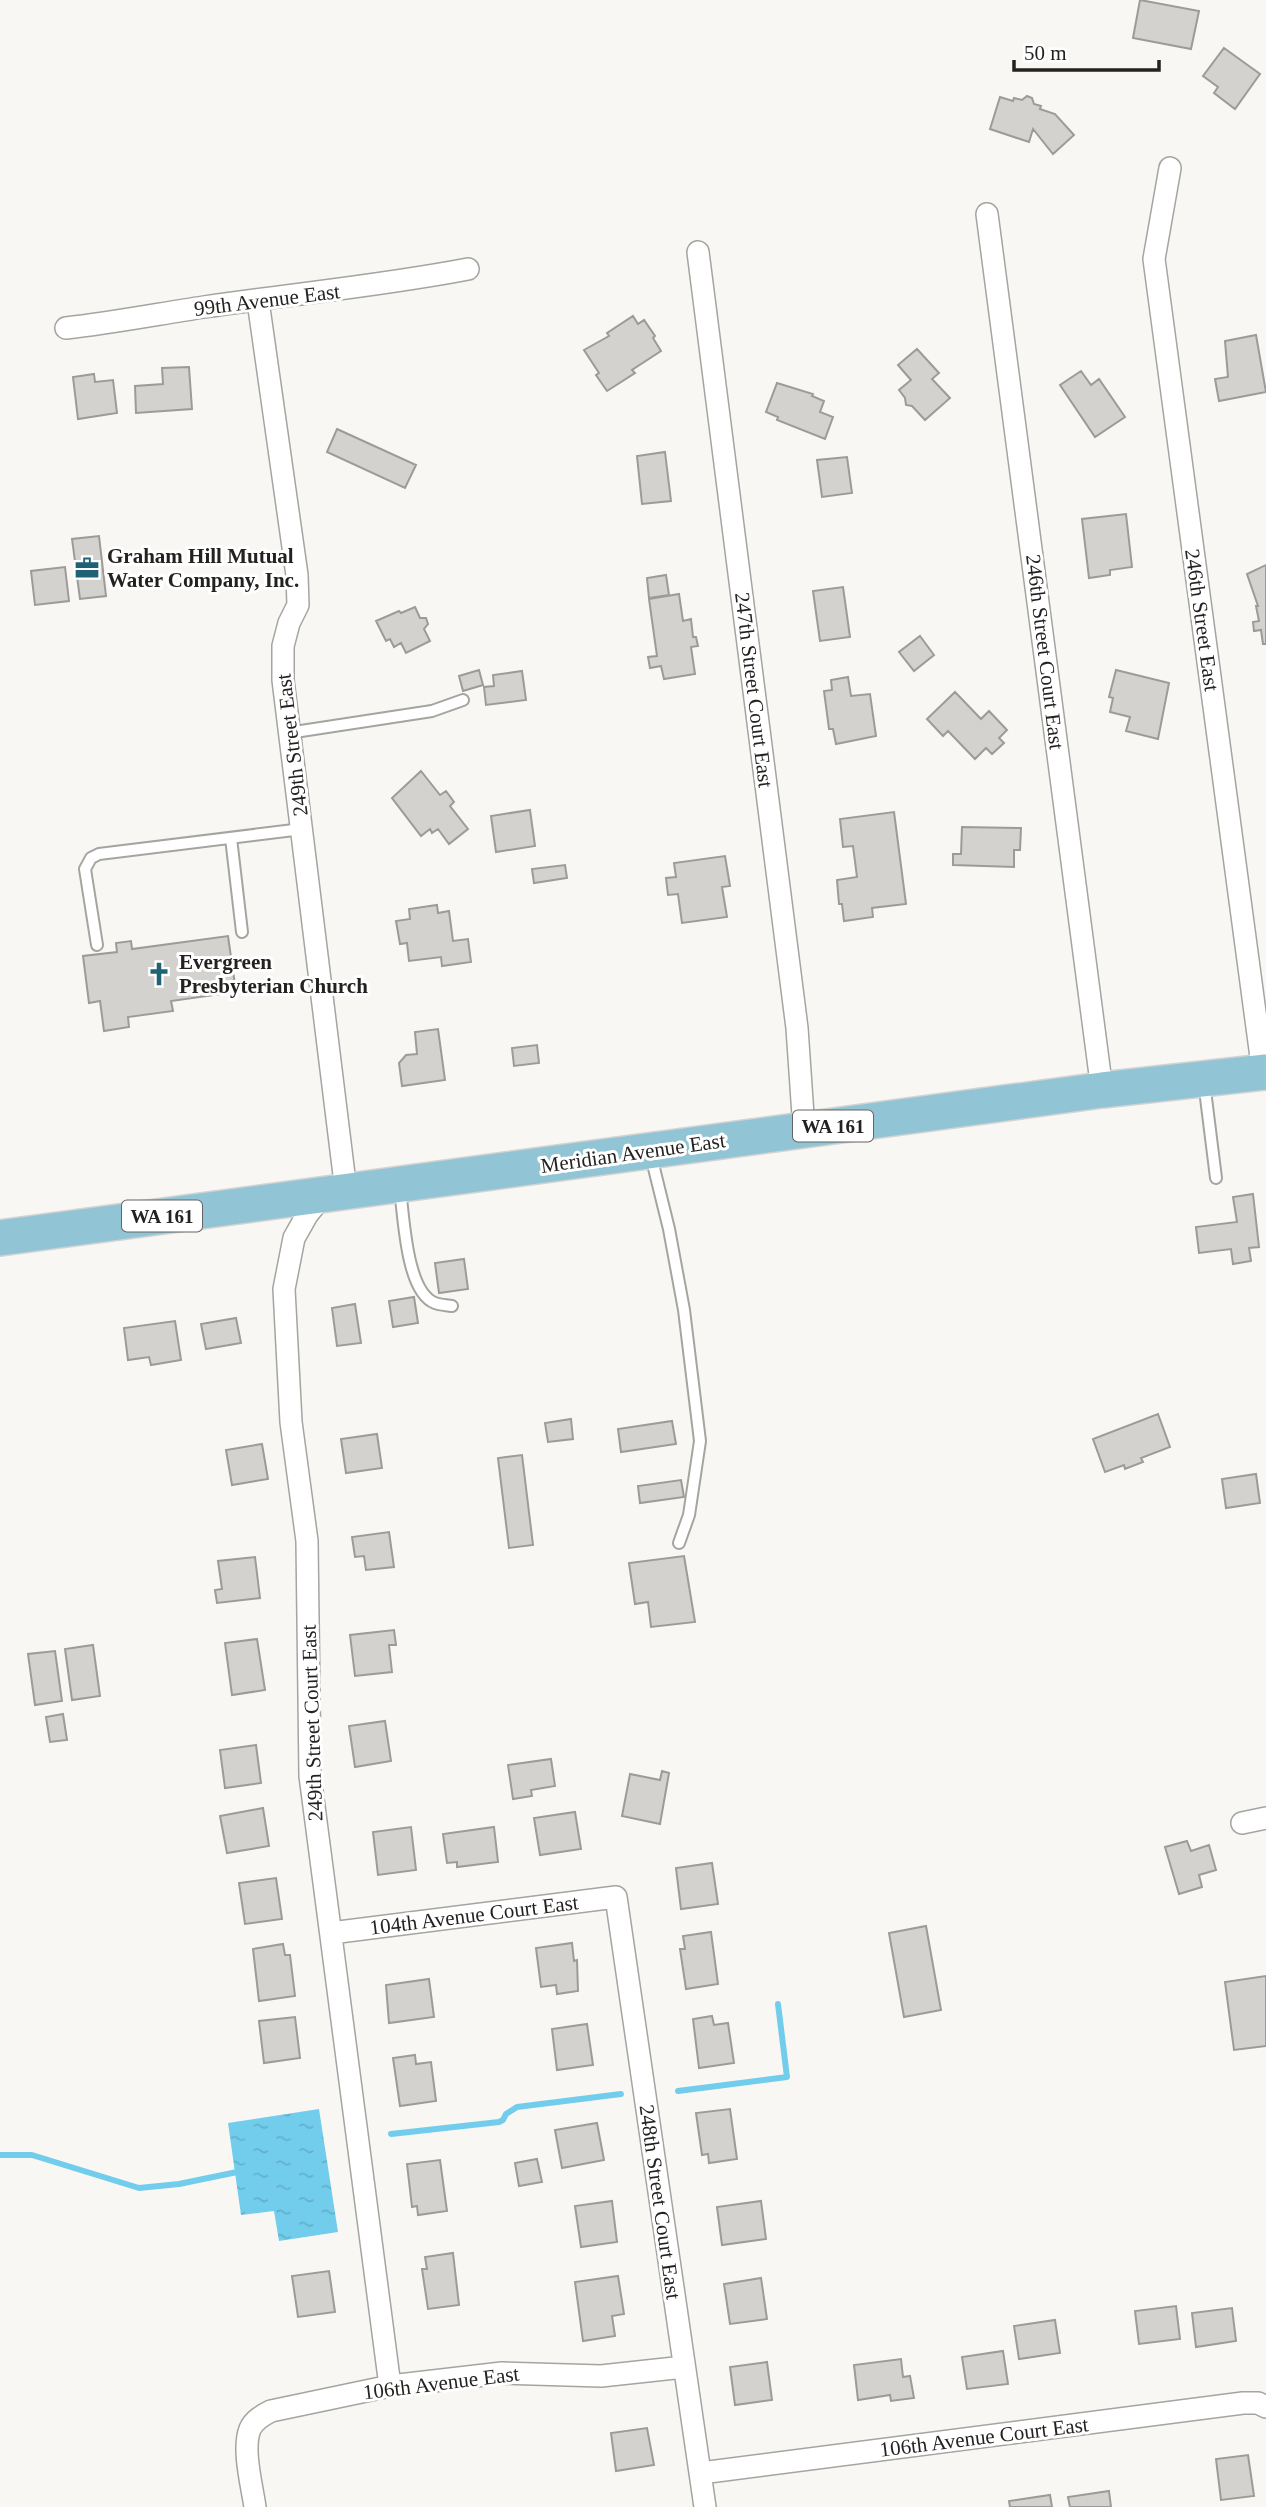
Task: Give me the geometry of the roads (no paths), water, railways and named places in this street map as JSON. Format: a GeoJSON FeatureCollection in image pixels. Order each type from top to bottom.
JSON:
{"type":"FeatureCollection","features":[{"type":"Feature","properties":{"kind":"main road","name":"Meridian Avenue East"},"geometry":{"type":"LineString","coordinates":[[0,1238],[1102,1090],[1264,1072]]}},
{"type":"Feature","properties":{"kind":"street","name":"246th Street East"},"geometry":{"type":"LineString","coordinates":[[1170,168],[1154,260],[1264,1072]]}},
{"type":"Feature","properties":{"kind":"street","name":"246th Street Court East"},"geometry":{"type":"LineString","coordinates":[[987,214],[1102,1090]]}},
{"type":"Feature","properties":{"kind":"street","name":"247th Street Court East"},"geometry":{"type":"LineString","coordinates":[[698,252],[797,1028],[804,1130]]}},
{"type":"Feature","properties":{"kind":"street","name":"99th Avenue East"},"geometry":{"type":"LineString","coordinates":[[66,328],[407,281],[468,269]]}},
{"type":"Feature","properties":{"kind":"street","name":"249th Street East"},"geometry":{"type":"LineString","coordinates":[[258,301],[297,575],[298,605],[289,623],[283,646],[283,680],[302,829],[335,1192]]}},
{"type":"Feature","properties":{"kind":"street","name":"249th Street Court East"},"geometry":{"type":"LineString","coordinates":[[335,1192],[313,1206],[294,1238],[285,1276],[285,1314],[291,1422],[307,1541],[310,1776],[390,2386]]}},
{"type":"Feature","properties":{"kind":"street"},"geometry":{"type":"LineString","coordinates":[[1242,1823],[1266,1818]]}},
{"type":"Feature","properties":{"kind":"street","name":"104th Avenue Court East"},"geometry":{"type":"LineString","coordinates":[[331,1933],[616,1897]]}},
{"type":"Feature","properties":{"kind":"street","name":"248th Street Court East"},"geometry":{"type":"LineString","coordinates":[[616,1897],[705,2507]]}},
{"type":"Feature","properties":{"kind":"street","name":"106th Avenue East"},"geometry":{"type":"LineString","coordinates":[[255,2507],[248,2454],[250,2430],[262,2415],[271,2411],[390,2386],[502,2373],[601,2376],[684,2367]]}},
{"type":"Feature","properties":{"kind":"street","name":"106th Avenue Court East"},"geometry":{"type":"LineString","coordinates":[[701,2473],[1243,2403],[1258,2403],[1266,2407]]}},
{"type":"Feature","properties":{"kind":"lane"},"geometry":{"type":"LineString","coordinates":[[288,733],[432,711],[463,701]]}},
{"type":"Feature","properties":{"kind":"lane"},"geometry":{"type":"LineString","coordinates":[[97,945],[85,869],[91,858],[99,853],[302,829]]}},
{"type":"Feature","properties":{"kind":"lane"},"geometry":{"type":"LineString","coordinates":[[231,838],[242,932]]}},
{"type":"Feature","properties":{"kind":"lane"},"geometry":{"type":"LineString","coordinates":[[1204,1079],[1216,1178]]}},
{"type":"Feature","properties":{"kind":"lane"},"geometry":{"type":"LineString","coordinates":[[649,1150],[669,1229],[681,1297],[700,1441],[689,1515],[678,1543]]}},
{"type":"Feature","properties":{"kind":"lane"},"geometry":{"type":"LineString","coordinates":[[400,1184],[408,1252],[420,1291],[433,1303],[452,1306]]}},
{"type":"Feature","properties":{"kind":"water"},"geometry":{"type":"Polygon","coordinates":[[[319,2109],[338,2232],[279,2241],[274,2211],[241,2215],[228,2123],[319,2109]]]}},
{"type":"Feature","properties":{"kind":"waterway"},"geometry":{"type":"LineString","coordinates":[[678,2091],[787,2077],[778,2004]]}},
{"type":"Feature","properties":{"kind":"waterway"},"geometry":{"type":"LineString","coordinates":[[391,2134],[499,2122],[517,2107],[621,2094]]}},
{"type":"Feature","properties":{"kind":"waterway"},"geometry":{"type":"LineString","coordinates":[[0,2155],[32,2155],[139,2188],[179,2184],[242,2171]]}},
{"type":"Feature","properties":{"kind":"place","name":"Graham Hill Mutual Water Company, Inc."},"geometry":{"type":"Point","coordinates":[87,568]}},
{"type":"Feature","properties":{"kind":"place","name":"Evergreen Presbyterian Church"},"geometry":{"type":"Point","coordinates":[159,974]}}]}
